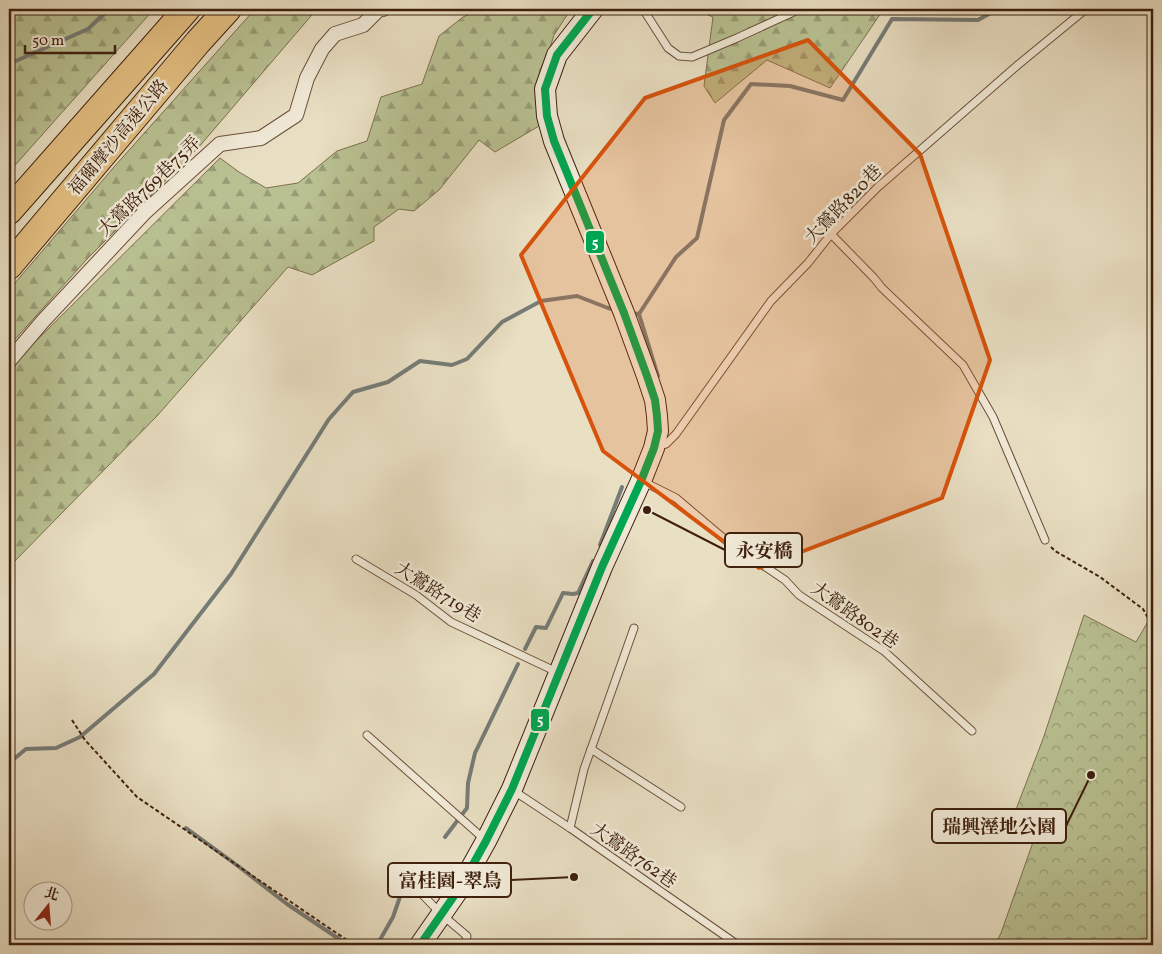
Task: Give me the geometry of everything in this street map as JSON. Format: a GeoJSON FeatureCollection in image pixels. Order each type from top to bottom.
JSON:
{"type":"FeatureCollection","features":[{"type":"Feature","properties":{"kind":"highway","name":"福爾摩沙高速公路"},"geometry":{"type":"LineString","coordinates":[[9,211],[187,9]]}},
{"type":"Feature","properties":{"kind":"highway","name":"福爾摩沙高速公路"},"geometry":{"type":"LineString","coordinates":[[9,266],[228,9]]}},
{"type":"Feature","properties":{"kind":"street","name":"大鶯路769巷75弄"},"geometry":{"type":"LineString","coordinates":[[9,362],[43,321],[145,212],[220,144],[261,138],[296,115],[307,78],[322,49],[335,34],[363,25],[378,10],[383,9]]}},
{"type":"Feature","properties":{"kind":"street"},"geometry":{"type":"LineString","coordinates":[[420,945],[461,886],[512,790],[602,567],[641,481],[654,448],[658,431],[655,400],[647,376],[624,313],[554,141],[547,116],[544,88],[557,55],[593,9]]}},
{"type":"Feature","properties":{"kind":"lane"},"geometry":{"type":"LineString","coordinates":[[643,9],[668,48],[679,56],[692,57],[800,9]]}},
{"type":"Feature","properties":{"kind":"lane","name":"大鶯路820巷"},"geometry":{"type":"LineString","coordinates":[[654,448],[666,444],[676,434],[771,301],[808,263],[831,234],[878,187],[1019,64],[1086,9]]}},
{"type":"Feature","properties":{"kind":"lane"},"geometry":{"type":"LineString","coordinates":[[831,234],[882,288],[963,365],[993,417],[1044,540]]}},
{"type":"Feature","properties":{"kind":"lane","name":"大鶯路802巷"},"geometry":{"type":"LineString","coordinates":[[641,481],[676,498],[728,542],[786,580],[799,595],[884,651],[972,731]]}},
{"type":"Feature","properties":{"kind":"lane","name":"大鶯路719巷"},"geometry":{"type":"LineString","coordinates":[[356,559],[416,595],[452,622],[560,673]]}},
{"type":"Feature","properties":{"kind":"lane"},"geometry":{"type":"LineString","coordinates":[[570,828],[584,769],[634,628]]}},
{"type":"Feature","properties":{"kind":"lane"},"geometry":{"type":"LineString","coordinates":[[366,734],[486,841]]}},
{"type":"Feature","properties":{"kind":"lane"},"geometry":{"type":"LineString","coordinates":[[591,749],[681,807]]}},
{"type":"Feature","properties":{"kind":"lane","name":"大鶯路762巷"},"geometry":{"type":"LineString","coordinates":[[512,790],[738,945]]}},
{"type":"Feature","properties":{"kind":"lane"},"geometry":{"type":"LineString","coordinates":[[400,871],[441,914],[467,936],[465,945]]}},
{"type":"Feature","properties":{"kind":"path"},"geometry":{"type":"LineString","coordinates":[[1044,540],[1055,551],[1100,577],[1143,609],[1153,627]]}},
{"type":"Feature","properties":{"kind":"path"},"geometry":{"type":"LineString","coordinates":[[72,720],[84,739],[137,797],[354,945]]}},
{"type":"Feature","properties":{"kind":"highlighted area"},"geometry":{"type":"Polygon","coordinates":[[[808,40],[920,154],[990,360],[942,498],[759,568],[603,451],[521,255],[645,98],[808,40]]]}},
{"type":"Feature","properties":{"kind":"green space"},"geometry":{"type":"Polygon","coordinates":[[[9,9],[154,9],[9,172],[9,9]]]}},
{"type":"Feature","properties":{"kind":"green space"},"geometry":{"type":"Polygon","coordinates":[[[255,9],[317,9],[198,148],[87,259],[9,346],[9,290],[114,167],[255,9]]]}},
{"type":"Feature","properties":{"kind":"green space"},"geometry":{"type":"Polygon","coordinates":[[[481,9],[571,9],[554,35],[538,86],[539,126],[495,152],[479,140],[439,190],[414,211],[399,209],[374,227],[374,241],[312,275],[288,267],[157,416],[9,567],[9,373],[24,353],[220,158],[266,188],[298,183],[337,151],[367,141],[381,97],[422,84],[439,36],[463,17],[481,9]]]}},
{"type":"Feature","properties":{"kind":"green space"},"geometry":{"type":"Polygon","coordinates":[[[694,9],[891,9],[881,13],[830,88],[767,60],[715,103],[704,86],[713,17],[694,9]]]}},
{"type":"Feature","properties":{"kind":"green space"},"geometry":{"type":"Polygon","coordinates":[[[1153,613],[1153,945],[995,945],[1038,828],[1015,812],[1043,739],[1084,615],[1136,642],[1153,613]]]}},
{"type":"Feature","properties":{"kind":"waterway"},"geometry":{"type":"LineString","coordinates":[[9,64],[88,29],[109,9]]}},
{"type":"Feature","properties":{"kind":"waterway"},"geometry":{"type":"LineString","coordinates":[[631,313],[639,314],[676,257],[697,238],[724,120],[751,84],[790,86],[843,100],[892,19],[978,20],[998,9]]}},
{"type":"Feature","properties":{"kind":"waterway"},"geometry":{"type":"LineString","coordinates":[[9,763],[26,749],[56,748],[80,737],[154,674],[231,574],[329,419],[353,392],[388,382],[420,361],[452,365],[467,359],[502,322],[541,301],[577,296],[616,310]]}},
{"type":"Feature","properties":{"kind":"waterway"},"geometry":{"type":"LineString","coordinates":[[639,314],[658,376]]}},
{"type":"Feature","properties":{"kind":"waterway"},"geometry":{"type":"LineString","coordinates":[[600,545],[622,487]]}},
{"type":"Feature","properties":{"kind":"waterway"},"geometry":{"type":"LineString","coordinates":[[525,649],[536,627],[546,628],[563,593],[578,593],[593,561]]}},
{"type":"Feature","properties":{"kind":"waterway"},"geometry":{"type":"LineString","coordinates":[[445,837],[467,808],[468,783],[475,753],[518,664]]}},
{"type":"Feature","properties":{"kind":"waterway"},"geometry":{"type":"LineString","coordinates":[[186,828],[287,904],[348,945]]}},
{"type":"Feature","properties":{"kind":"waterway"},"geometry":{"type":"LineString","coordinates":[[416,876],[427,868]]}},
{"type":"Feature","properties":{"kind":"waterway"},"geometry":{"type":"LineString","coordinates":[[377,945],[393,917],[403,888]]}},
{"type":"Feature","properties":{"kind":"transit line","name":"5"},"geometry":{"type":"LineString","coordinates":[[420,945],[461,886],[512,789],[602,567],[641,481],[654,448],[658,431],[655,400],[647,376],[624,313],[554,141],[547,116],[545,89],[557,55],[593,9]]}},
{"type":"Feature","properties":{"kind":"place","name":"永安橋"},"geometry":{"type":"Point","coordinates":[647,510]}},
{"type":"Feature","properties":{"kind":"place","name":"瑞興溼地公園"},"geometry":{"type":"Point","coordinates":[1091,775]}},
{"type":"Feature","properties":{"kind":"place","name":"富桂園-翠鳥"},"geometry":{"type":"Point","coordinates":[574,877]}}]}
